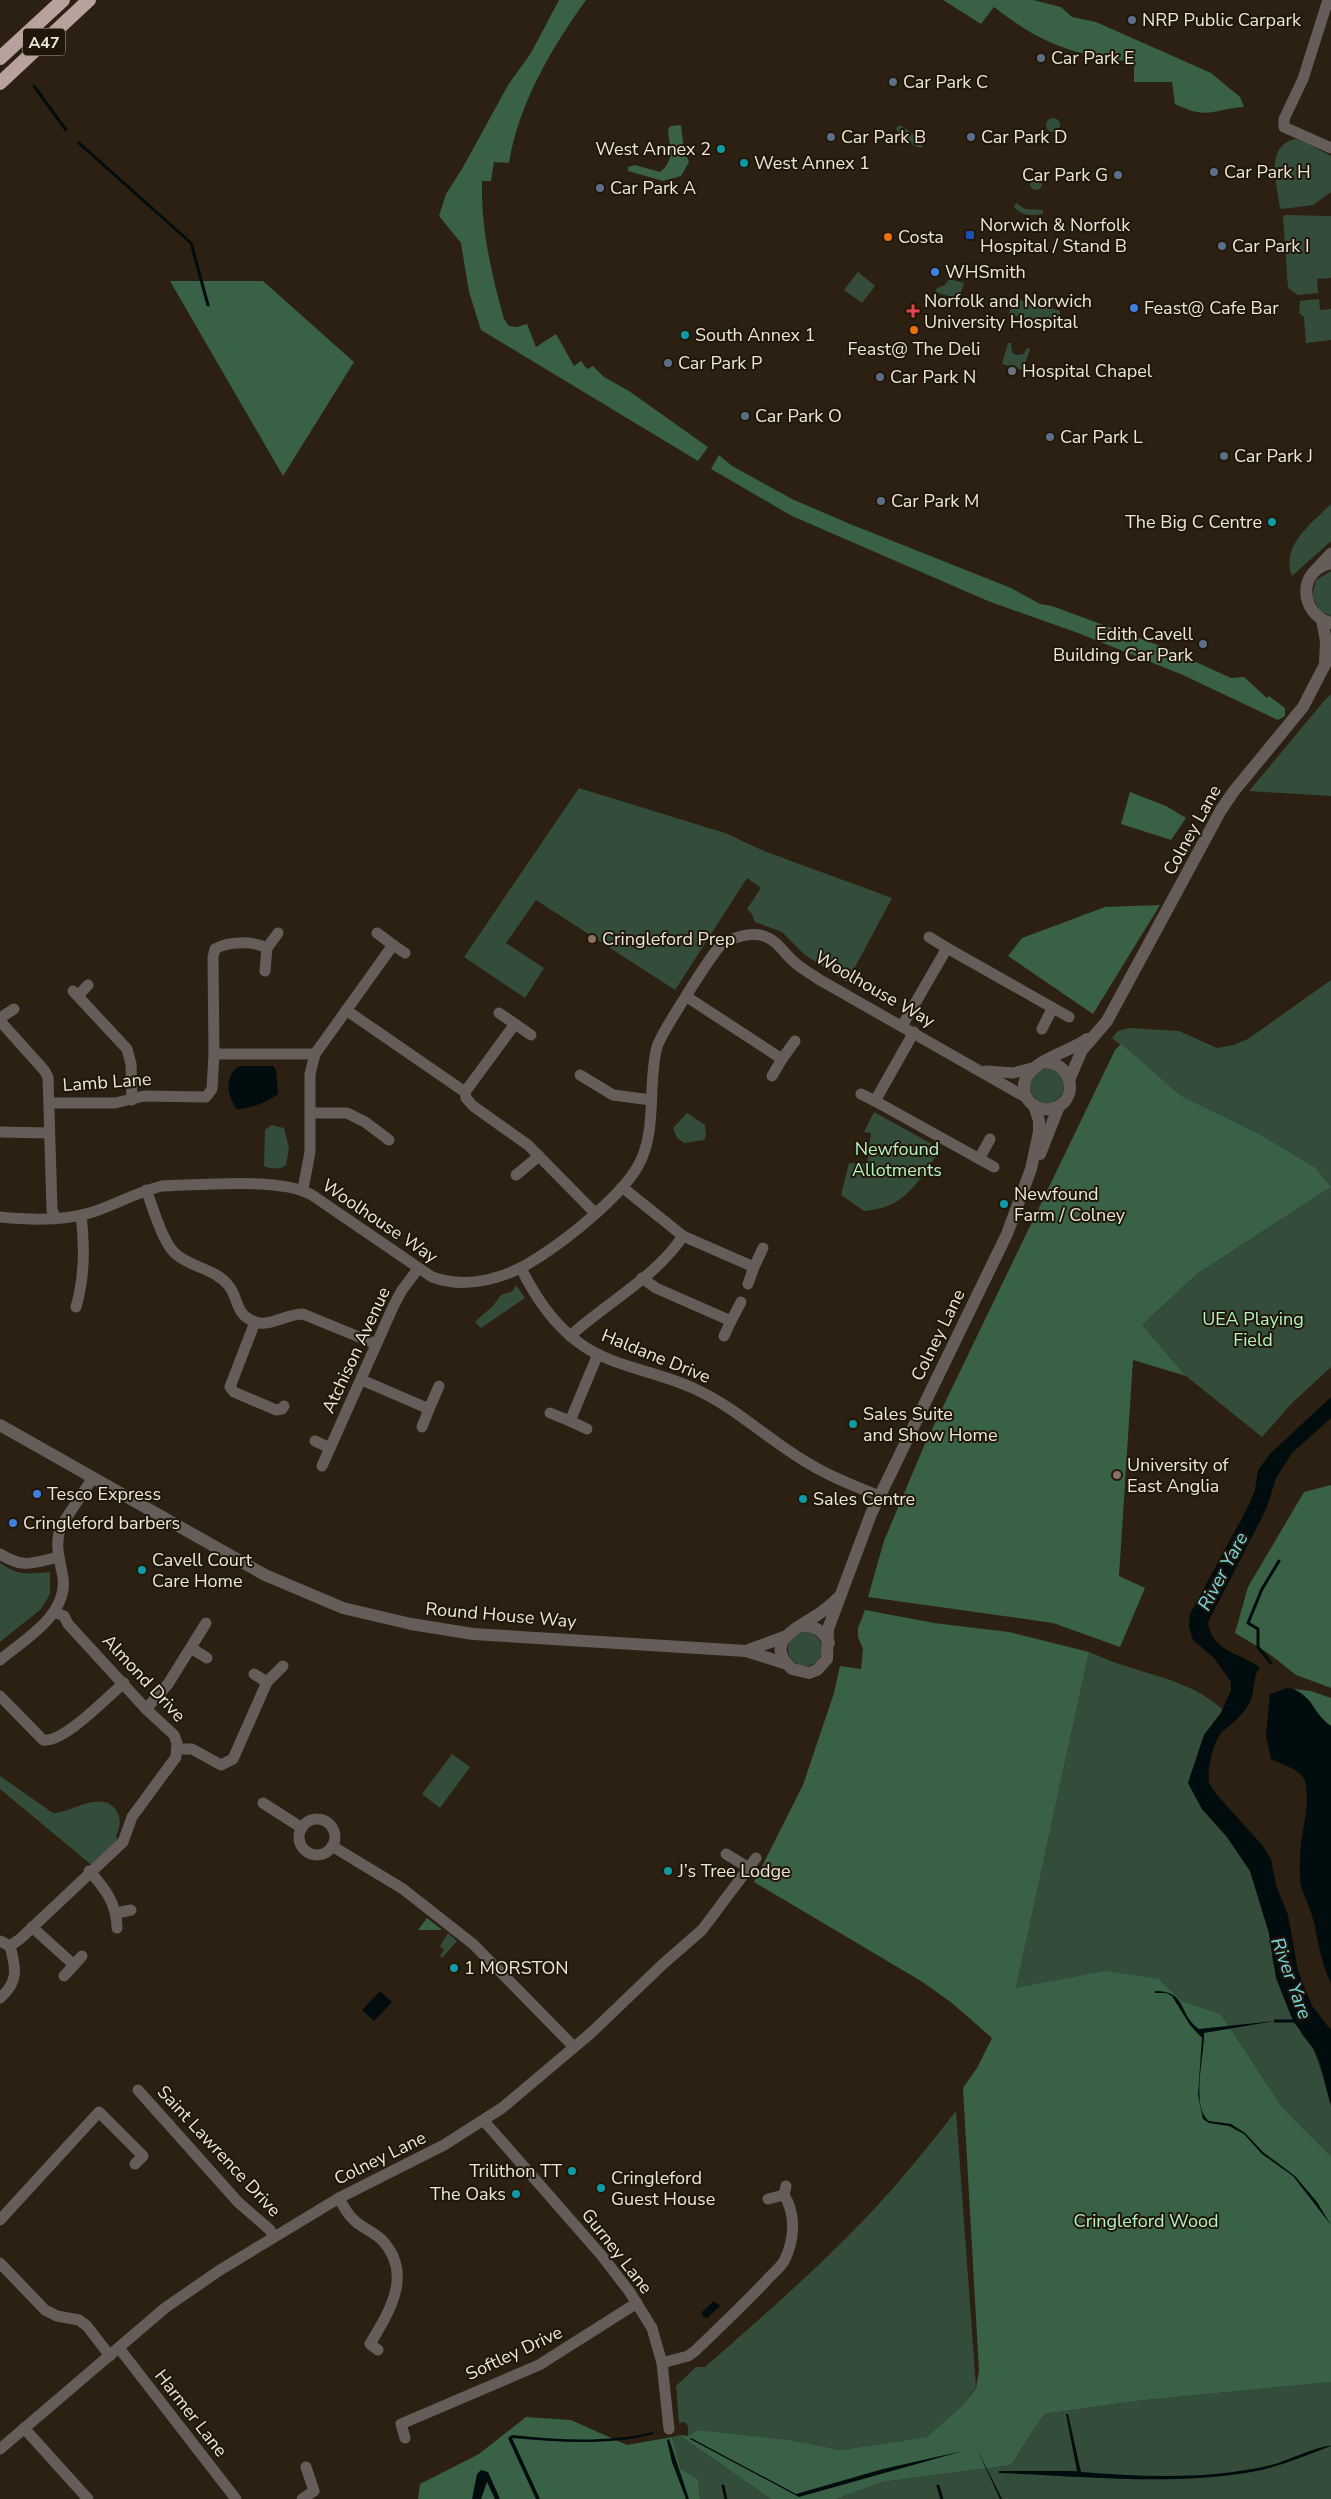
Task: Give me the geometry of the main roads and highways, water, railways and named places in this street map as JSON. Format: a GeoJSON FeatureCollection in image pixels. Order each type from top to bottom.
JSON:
{"type":"FeatureCollection","features":[{"type":"Feature","properties":{"kind":"highway","name":"A47"},"geometry":{"type":"LineString","coordinates":[[0,58],[62,0]]}},
{"type":"Feature","properties":{"kind":"highway","name":"A47"},"geometry":{"type":"LineString","coordinates":[[0,83],[89,0]]}},
{"type":"Feature","properties":{"kind":"water"},"geometry":{"type":"Polygon","coordinates":[[[240,1066],[273,1066],[276,1070],[278,1094],[259,1104],[237,1109],[233,1104],[228,1086],[231,1074],[240,1066]]]}},
{"type":"Feature","properties":{"kind":"water","name":"River Yare"},"geometry":{"type":"Polygon","coordinates":[[[1331,1397],[1331,1418],[1292,1453],[1276,1478],[1267,1507],[1208,1622],[1210,1632],[1221,1646],[1260,1668],[1256,1674],[1249,1705],[1219,1735],[1216,1741],[1210,1763],[1209,1783],[1217,1795],[1262,1845],[1271,1859],[1276,1885],[1288,1915],[1298,1971],[1312,2006],[1331,2030],[1331,2106],[1319,2060],[1313,2048],[1293,2021],[1276,1978],[1269,1933],[1250,1871],[1227,1837],[1202,1809],[1188,1783],[1204,1735],[1221,1713],[1231,1690],[1231,1682],[1214,1658],[1193,1640],[1189,1627],[1190,1614],[1248,1507],[1255,1490],[1258,1470],[1270,1454],[1331,1397]]]}},
{"type":"Feature","properties":{"kind":"water"},"geometry":{"type":"Polygon","coordinates":[[[1287,1688],[1295,1690],[1307,1698],[1331,1726],[1331,1984],[1323,1961],[1313,1918],[1300,1882],[1301,1847],[1307,1803],[1306,1785],[1304,1779],[1297,1771],[1271,1759],[1266,1735],[1270,1694],[1287,1688]]]}},
{"type":"Feature","properties":{"kind":"water"},"geometry":{"type":"Polygon","coordinates":[[[380,1991],[392,2002],[374,2021],[362,2010],[380,1991]]]}},
{"type":"Feature","properties":{"kind":"water"},"geometry":{"type":"Polygon","coordinates":[[[1155,1991],[1166,1992],[1178,1999],[1192,2023],[1199,2029],[1275,2021],[1204,2033],[1199,2092],[1200,2104],[1203,2114],[1209,2121],[1231,2124],[1245,2133],[1263,2152],[1295,2176],[1317,2202],[1331,2225],[1293,2176],[1262,2154],[1244,2134],[1229,2126],[1209,2123],[1203,2119],[1198,2095],[1202,2038],[1190,2025],[1172,1996],[1166,1993],[1155,1993],[1155,1991]]]}},
{"type":"Feature","properties":{"kind":"water"},"geometry":{"type":"Polygon","coordinates":[[[714,2301],[720,2306],[707,2318],[703,2317],[702,2312],[714,2301]]]}},
{"type":"Feature","properties":{"kind":"water"},"geometry":{"type":"Polygon","coordinates":[[[1066,2414],[1068,2414],[1081,2472],[1154,2476],[1227,2473],[1275,2464],[1331,2446],[1272,2467],[1220,2476],[1125,2479],[999,2473],[999,2471],[1077,2471],[1066,2414]]]}},
{"type":"Feature","properties":{"kind":"water"},"geometry":{"type":"Polygon","coordinates":[[[653,2432],[654,2434],[636,2438],[601,2442],[566,2442],[512,2438],[540,2499],[536,2499],[508,2438],[512,2435],[583,2440],[618,2438],[653,2432]]]}},
{"type":"Feature","properties":{"kind":"water"},"geometry":{"type":"Polygon","coordinates":[[[691,2438],[796,2494],[883,2469],[963,2451],[799,2497],[691,2438]]]}},
{"type":"Feature","properties":{"kind":"water"},"geometry":{"type":"Polygon","coordinates":[[[669,2439],[689,2499],[686,2499],[672,2462],[667,2440],[669,2439]]]}},
{"type":"Feature","properties":{"kind":"water"},"geometry":{"type":"Polygon","coordinates":[[[977,2449],[1002,2499],[1000,2499],[977,2449]]]}},
{"type":"Feature","properties":{"kind":"water"},"geometry":{"type":"Polygon","coordinates":[[[481,2470],[488,2472],[500,2499],[495,2499],[487,2482],[481,2499],[472,2499],[477,2474],[481,2470]]]}},
{"type":"Feature","properties":{"kind":"waterway"},"geometry":{"type":"LineString","coordinates":[[34,86],[66,130]]}},
{"type":"Feature","properties":{"kind":"waterway"},"geometry":{"type":"LineString","coordinates":[[79,143],[191,243],[208,305]]}},
{"type":"Feature","properties":{"kind":"waterway"},"geometry":{"type":"LineString","coordinates":[[1271,1663],[1258,1647],[1258,1629],[1248,1623],[1262,1589],[1279,1561]]}},
{"type":"Feature","properties":{"kind":"waterway","name":"River Yare"},"geometry":{"type":"LineString","coordinates":[[1275,2021],[1293,2021]]}},
{"type":"Feature","properties":{"kind":"waterway"},"geometry":{"type":"LineString","coordinates":[[723,2486],[726,2499]]}},
{"type":"Feature","properties":{"kind":"waterway"},"geometry":{"type":"LineString","coordinates":[[938,2486],[942,2499]]}},
{"type":"Feature","properties":{"kind":"place","name":"NRP Public Carpark"},"geometry":{"type":"Point","coordinates":[1132,20]}},
{"type":"Feature","properties":{"kind":"place","name":"Car Park E"},"geometry":{"type":"Point","coordinates":[1041,58]}},
{"type":"Feature","properties":{"kind":"place","name":"Car Park C"},"geometry":{"type":"Point","coordinates":[893,82]}},
{"type":"Feature","properties":{"kind":"place","name":"Car Park B"},"geometry":{"type":"Point","coordinates":[831,137]}},
{"type":"Feature","properties":{"kind":"place","name":"Car Park D"},"geometry":{"type":"Point","coordinates":[971,137]}},
{"type":"Feature","properties":{"kind":"place","name":"West Annex 2"},"geometry":{"type":"Point","coordinates":[721,149]}},
{"type":"Feature","properties":{"kind":"place","name":"West Annex 1"},"geometry":{"type":"Point","coordinates":[744,163]}},
{"type":"Feature","properties":{"kind":"place","name":"Car Park H"},"geometry":{"type":"Point","coordinates":[1214,172]}},
{"type":"Feature","properties":{"kind":"place","name":"Car Park G"},"geometry":{"type":"Point","coordinates":[1118,175]}},
{"type":"Feature","properties":{"kind":"place","name":"Car Park A"},"geometry":{"type":"Point","coordinates":[600,188]}},
{"type":"Feature","properties":{"kind":"place","name":"Norwich & Norfolk Hospital / Stand B"},"geometry":{"type":"Point","coordinates":[970,235]}},
{"type":"Feature","properties":{"kind":"place","name":"Costa"},"geometry":{"type":"Point","coordinates":[888,237]}},
{"type":"Feature","properties":{"kind":"place","name":"Car Park I"},"geometry":{"type":"Point","coordinates":[1222,246]}},
{"type":"Feature","properties":{"kind":"place","name":"WHSmith"},"geometry":{"type":"Point","coordinates":[935,272]}},
{"type":"Feature","properties":{"kind":"place","name":"Feast@ Cafe Bar"},"geometry":{"type":"Point","coordinates":[1134,308]}},
{"type":"Feature","properties":{"kind":"place","name":"Norfolk and Norwich University Hospital"},"geometry":{"type":"Point","coordinates":[913,311]}},
{"type":"Feature","properties":{"kind":"place","name":"Feast@ The Deli"},"geometry":{"type":"Point","coordinates":[914,330]}},
{"type":"Feature","properties":{"kind":"place","name":"South Annex 1"},"geometry":{"type":"Point","coordinates":[685,335]}},
{"type":"Feature","properties":{"kind":"place","name":"Car Park P"},"geometry":{"type":"Point","coordinates":[668,363]}},
{"type":"Feature","properties":{"kind":"place","name":"Hospital Chapel"},"geometry":{"type":"Point","coordinates":[1012,371]}},
{"type":"Feature","properties":{"kind":"place","name":"Car Park N"},"geometry":{"type":"Point","coordinates":[880,377]}},
{"type":"Feature","properties":{"kind":"place","name":"Car Park O"},"geometry":{"type":"Point","coordinates":[745,416]}},
{"type":"Feature","properties":{"kind":"place","name":"Car Park L"},"geometry":{"type":"Point","coordinates":[1050,437]}},
{"type":"Feature","properties":{"kind":"place","name":"Car Park J"},"geometry":{"type":"Point","coordinates":[1224,456]}},
{"type":"Feature","properties":{"kind":"place","name":"Car Park M"},"geometry":{"type":"Point","coordinates":[881,501]}},
{"type":"Feature","properties":{"kind":"place","name":"The Big C Centre"},"geometry":{"type":"Point","coordinates":[1272,522]}},
{"type":"Feature","properties":{"kind":"place","name":"Edith Cavell Building Car Park"},"geometry":{"type":"Point","coordinates":[1203,644]}},
{"type":"Feature","properties":{"kind":"place","name":"Cringleford Prep"},"geometry":{"type":"Point","coordinates":[592,939]}},
{"type":"Feature","properties":{"kind":"place","name":"Newfound Farm / Colney"},"geometry":{"type":"Point","coordinates":[1004,1204]}},
{"type":"Feature","properties":{"kind":"place","name":"Sales Suite and Show Home"},"geometry":{"type":"Point","coordinates":[853,1424]}},
{"type":"Feature","properties":{"kind":"place","name":"University of East Anglia"},"geometry":{"type":"Point","coordinates":[1117,1475]}},
{"type":"Feature","properties":{"kind":"place","name":"Tesco Express"},"geometry":{"type":"Point","coordinates":[37,1494]}},
{"type":"Feature","properties":{"kind":"place","name":"Sales Centre"},"geometry":{"type":"Point","coordinates":[803,1499]}},
{"type":"Feature","properties":{"kind":"place","name":"Cringleford barbers"},"geometry":{"type":"Point","coordinates":[13,1523]}},
{"type":"Feature","properties":{"kind":"place","name":"Cavell Court Care Home"},"geometry":{"type":"Point","coordinates":[142,1570]}},
{"type":"Feature","properties":{"kind":"place","name":"J’s Tree Lodge"},"geometry":{"type":"Point","coordinates":[668,1871]}},
{"type":"Feature","properties":{"kind":"place","name":"1 MORSTON"},"geometry":{"type":"Point","coordinates":[454,1968]}},
{"type":"Feature","properties":{"kind":"place","name":"Trilithon TT"},"geometry":{"type":"Point","coordinates":[572,2171]}},
{"type":"Feature","properties":{"kind":"place","name":"Cringleford Guest House"},"geometry":{"type":"Point","coordinates":[601,2188]}},
{"type":"Feature","properties":{"kind":"place","name":"The Oaks"},"geometry":{"type":"Point","coordinates":[516,2194]}},
{"type":"Feature","properties":{"kind":"park label","name":"Newfound Allotments"},"geometry":{"type":"Point","coordinates":[897,1159]}},
{"type":"Feature","properties":{"kind":"park label","name":"UEA Playing Field"},"geometry":{"type":"Point","coordinates":[1253,1329]}},
{"type":"Feature","properties":{"kind":"park label","name":"Cringleford Wood"},"geometry":{"type":"Point","coordinates":[1146,2221]}}]}
